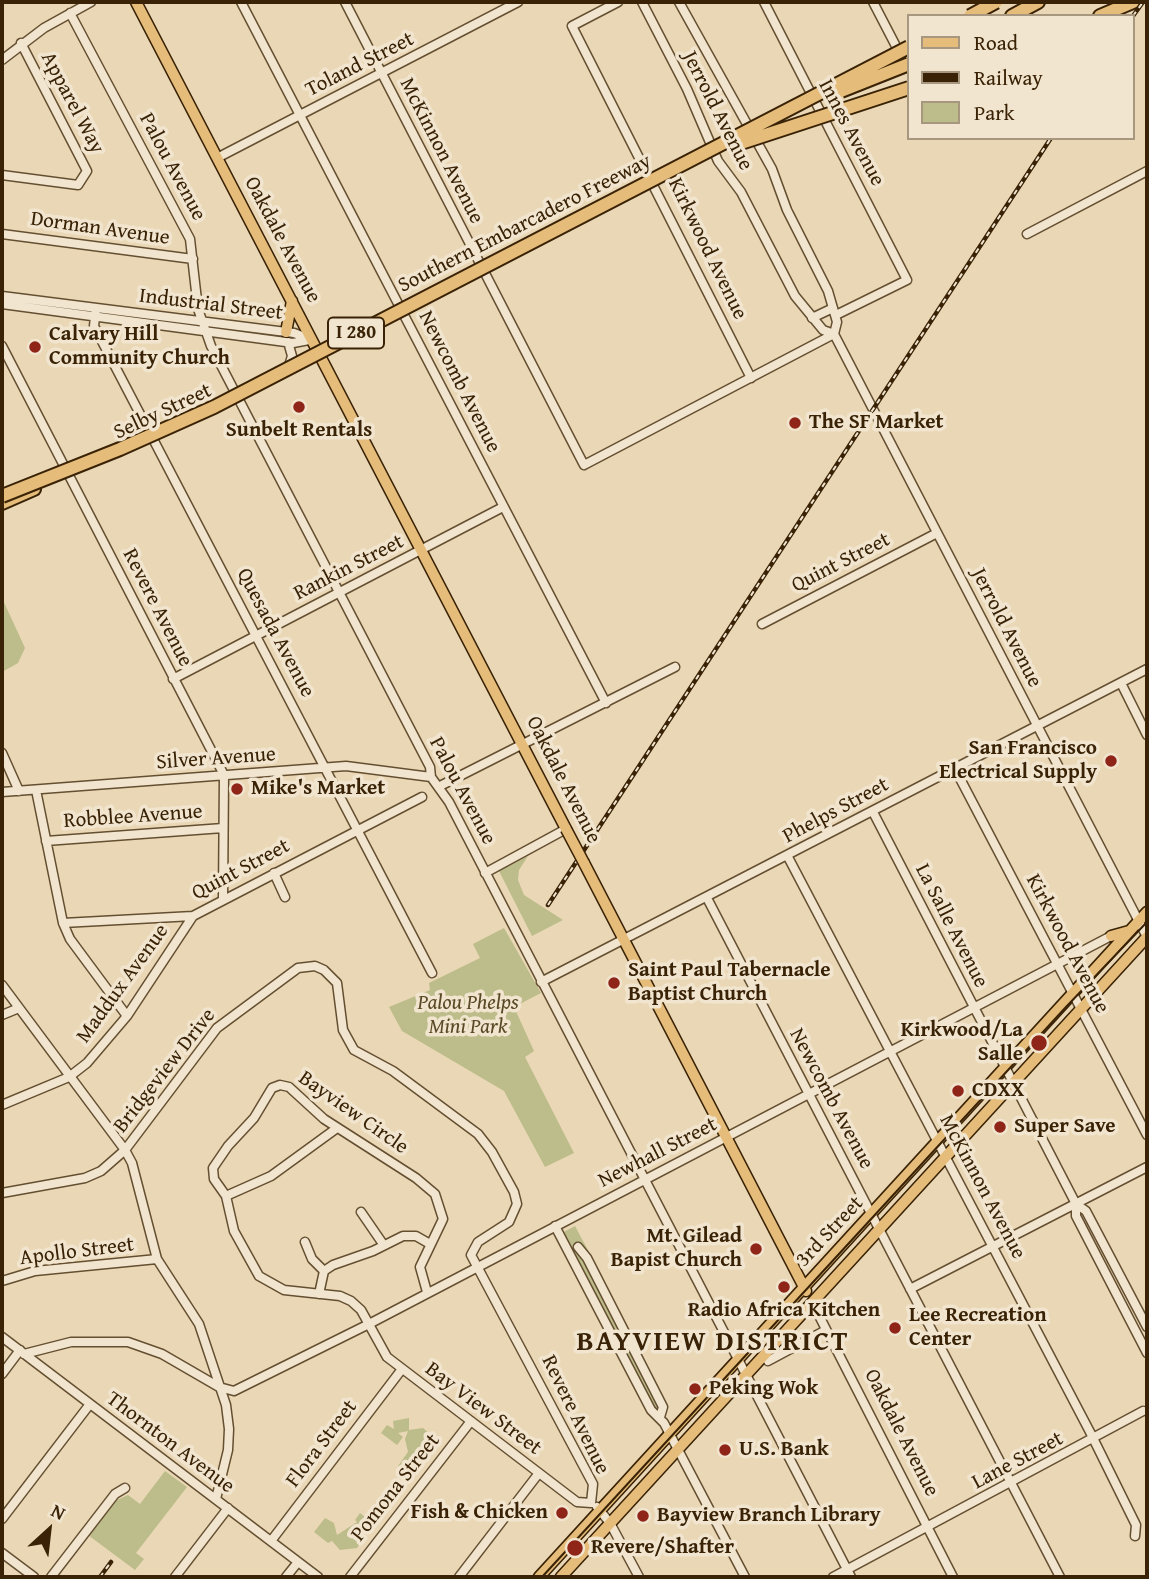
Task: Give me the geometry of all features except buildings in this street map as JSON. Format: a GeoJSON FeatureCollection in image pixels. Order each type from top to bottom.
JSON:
{"type":"FeatureCollection","features":[{"type":"Feature","properties":{"kind":"highway"},"geometry":{"type":"LineString","coordinates":[[975,11],[996,2]]}},
{"type":"Feature","properties":{"kind":"highway"},"geometry":{"type":"LineString","coordinates":[[1016,14],[1038,2]]}},
{"type":"Feature","properties":{"kind":"highway"},"geometry":{"type":"LineString","coordinates":[[1105,14],[1133,2]]}},
{"type":"Feature","properties":{"kind":"highway","name":"Southern Embarcadero Freeway"},"geometry":{"type":"LineString","coordinates":[[2,497],[214,407],[904,50]]}},
{"type":"Feature","properties":{"kind":"highway","name":"Southern Embarcadero Freeway"},"geometry":{"type":"LineString","coordinates":[[2,497],[152,441],[215,411],[791,113],[908,64]]}},
{"type":"Feature","properties":{"kind":"highway"},"geometry":{"type":"LineString","coordinates":[[689,166],[758,136],[908,88]]}},
{"type":"Feature","properties":{"kind":"highway"},"geometry":{"type":"LineString","coordinates":[[2,503],[62,475]]}},
{"type":"Feature","properties":{"kind":"main road","name":"Oakdale Avenue"},"geometry":{"type":"LineString","coordinates":[[136,2],[812,1302]]}},
{"type":"Feature","properties":{"kind":"main road"},"geometry":{"type":"LineString","coordinates":[[287,337],[292,300]]}},
{"type":"Feature","properties":{"kind":"main road","name":"3rd Street"},"geometry":{"type":"LineString","coordinates":[[539,1577],[1147,912]]}},
{"type":"Feature","properties":{"kind":"main road"},"geometry":{"type":"LineString","coordinates":[[1111,936],[1130,931]]}},
{"type":"Feature","properties":{"kind":"main road","name":"3rd Street"},"geometry":{"type":"LineString","coordinates":[[561,1577],[1147,937]]}},
{"type":"Feature","properties":{"kind":"street"},"geometry":{"type":"LineString","coordinates":[[2,60],[20,44],[91,2]]}},
{"type":"Feature","properties":{"kind":"street","name":"Newcomb Avenue"},"geometry":{"type":"LineString","coordinates":[[241,2],[606,703]]}},
{"type":"Feature","properties":{"kind":"street","name":"McKinnon Avenue"},"geometry":{"type":"LineString","coordinates":[[345,2],[584,465],[751,377]]}},
{"type":"Feature","properties":{"kind":"street","name":"Toland Street"},"geometry":{"type":"LineString","coordinates":[[217,158],[518,2]]}},
{"type":"Feature","properties":{"kind":"street","name":"Kirkwood Avenue"},"geometry":{"type":"LineString","coordinates":[[618,2],[572,26],[751,377]]}},
{"type":"Feature","properties":{"kind":"street","name":"Jerrold Avenue"},"geometry":{"type":"LineString","coordinates":[[642,2],[687,89],[712,149],[741,192],[796,296],[823,330],[834,334],[1147,937]]}},
{"type":"Feature","properties":{"kind":"street","name":"Jerrold Avenue"},"geometry":{"type":"LineString","coordinates":[[679,2],[722,83],[752,129],[834,311]]}},
{"type":"Feature","properties":{"kind":"street","name":"Innes Avenue"},"geometry":{"type":"LineString","coordinates":[[764,2],[907,280],[834,311]]}},
{"type":"Feature","properties":{"kind":"street"},"geometry":{"type":"LineString","coordinates":[[663,176],[904,50],[873,2]]}},
{"type":"Feature","properties":{"kind":"street","name":"Palou Avenue"},"geometry":{"type":"LineString","coordinates":[[69,13],[190,239],[203,326],[237,396],[430,766],[432,777],[440,786],[849,1574]]}},
{"type":"Feature","properties":{"kind":"street","name":"Apparel Way"},"geometry":{"type":"LineString","coordinates":[[2,176],[78,185],[87,171],[20,44]]}},
{"type":"Feature","properties":{"kind":"street"},"geometry":{"type":"LineString","coordinates":[[1027,234],[1147,172]]}},
{"type":"Feature","properties":{"kind":"street","name":"Selby Street"},"geometry":{"type":"LineString","coordinates":[[62,475],[154,437],[237,396],[643,186]]}},
{"type":"Feature","properties":{"kind":"street","name":"Dorman Avenue"},"geometry":{"type":"LineString","coordinates":[[2,234],[193,259]]}},
{"type":"Feature","properties":{"kind":"street","name":"Industrial Street"},"geometry":{"type":"LineString","coordinates":[[2,296],[96,312],[312,340]]}},
{"type":"Feature","properties":{"kind":"street","name":"Industrial Street"},"geometry":{"type":"LineString","coordinates":[[2,304],[96,312]]}},
{"type":"Feature","properties":{"kind":"street"},"geometry":{"type":"LineString","coordinates":[[751,377],[834,334],[834,311],[812,318]]}},
{"type":"Feature","properties":{"kind":"street","name":"Quesada Avenue"},"geometry":{"type":"LineString","coordinates":[[96,312],[94,326],[432,973]]}},
{"type":"Feature","properties":{"kind":"street"},"geometry":{"type":"LineString","coordinates":[[287,337],[292,356],[288,369]]}},
{"type":"Feature","properties":{"kind":"street","name":"Revere Avenue"},"geometry":{"type":"LineString","coordinates":[[2,346],[62,475],[224,775],[223,898]]}},
{"type":"Feature","properties":{"kind":"street","name":"Rankin Street"},"geometry":{"type":"LineString","coordinates":[[173,679],[503,507]]}},
{"type":"Feature","properties":{"kind":"street","name":"Quint Street"},"geometry":{"type":"LineString","coordinates":[[762,624],[937,533]]}},
{"type":"Feature","properties":{"kind":"street"},"geometry":{"type":"LineString","coordinates":[[440,786],[675,667]]}},
{"type":"Feature","properties":{"kind":"street","name":"Phelps Street"},"geometry":{"type":"LineString","coordinates":[[541,982],[1147,669]]}},
{"type":"Feature","properties":{"kind":"street"},"geometry":{"type":"LineString","coordinates":[[1121,683],[1147,735]]}},
{"type":"Feature","properties":{"kind":"street"},"geometry":{"type":"LineString","coordinates":[[2,753],[19,791]]}},
{"type":"Feature","properties":{"kind":"street","name":"Silver Avenue"},"geometry":{"type":"LineString","coordinates":[[2,792],[346,766],[432,777]]}},
{"type":"Feature","properties":{"kind":"street","name":"Kirkwood Avenue"},"geometry":{"type":"LineString","coordinates":[[955,769],[1147,1135]]}},
{"type":"Feature","properties":{"kind":"street"},"geometry":{"type":"LineString","coordinates":[[36,790],[63,923],[70,939],[127,1016]]}},
{"type":"Feature","properties":{"kind":"street","name":"Quint Street"},"geometry":{"type":"LineString","coordinates":[[63,923],[192,916],[422,797]]}},
{"type":"Feature","properties":{"kind":"street","name":"La Salle Avenue"},"geometry":{"type":"LineString","coordinates":[[873,812],[1076,1204],[1076,1216],[1147,1353]]}},
{"type":"Feature","properties":{"kind":"street","name":"Robblee Avenue"},"geometry":{"type":"LineString","coordinates":[[46,841],[223,828]]}},
{"type":"Feature","properties":{"kind":"street"},"geometry":{"type":"LineString","coordinates":[[485,873],[566,829]]}},
{"type":"Feature","properties":{"kind":"street","name":"McKinnon Avenue"},"geometry":{"type":"LineString","coordinates":[[788,856],[1093,1437],[1136,1525],[1135,1536]]}},
{"type":"Feature","properties":{"kind":"street"},"geometry":{"type":"LineString","coordinates":[[274,873],[285,897]]}},
{"type":"Feature","properties":{"kind":"street","name":"Newcomb Avenue"},"geometry":{"type":"LineString","coordinates":[[707,898],[1060,1577]]}},
{"type":"Feature","properties":{"kind":"street","name":"Maddux Avenue"},"geometry":{"type":"LineString","coordinates":[[2,1105],[69,1077],[87,1063],[127,1016],[192,916]]}},
{"type":"Feature","properties":{"kind":"street","name":"Newhall Street"},"geometry":{"type":"LineString","coordinates":[[219,1387],[234,1391],[369,1324],[643,1178],[1111,936]]}},
{"type":"Feature","properties":{"kind":"street","name":"Bridgeview Drive"},"geometry":{"type":"LineString","coordinates":[[2,1193],[85,1178],[101,1171],[125,1150],[217,1028],[298,968],[315,966],[331,975],[337,983],[343,1030],[354,1050],[393,1071],[478,1134],[492,1152],[517,1203],[509,1222],[472,1248],[471,1255],[478,1266]]}},
{"type":"Feature","properties":{"kind":"street"},"geometry":{"type":"LineString","coordinates":[[2,985],[132,1163],[157,1259],[199,1324],[219,1387],[229,1429],[223,1477],[216,1499]]}},
{"type":"Feature","properties":{"kind":"street"},"geometry":{"type":"LineString","coordinates":[[2,1015],[19,1008]]}},
{"type":"Feature","properties":{"kind":"street","name":"Bayview Circle"},"geometry":{"type":"LineString","coordinates":[[369,1324],[351,1301],[340,1296],[284,1290],[258,1276],[234,1231],[226,1196],[214,1179],[215,1163],[254,1118],[272,1088],[280,1085],[289,1087],[337,1128],[416,1178],[435,1194],[443,1219],[440,1231],[430,1244],[420,1266],[427,1292]]}},
{"type":"Feature","properties":{"kind":"street"},"geometry":{"type":"LineString","coordinates":[[226,1196],[271,1176],[337,1128]]}},
{"type":"Feature","properties":{"kind":"street"},"geometry":{"type":"LineString","coordinates":[[910,1289],[1147,1167]]}},
{"type":"Feature","properties":{"kind":"street","name":"La Salle Avenue"},"geometry":{"type":"LineString","coordinates":[[1076,1204],[1086,1211],[1147,1327]]}},
{"type":"Feature","properties":{"kind":"street"},"geometry":{"type":"LineString","coordinates":[[361,1212],[383,1244]]}},
{"type":"Feature","properties":{"kind":"street"},"geometry":{"type":"LineString","coordinates":[[555,1227],[651,1410],[660,1417],[671,1435],[745,1577]]}},
{"type":"Feature","properties":{"kind":"street"},"geometry":{"type":"LineString","coordinates":[[324,1271],[409,1235],[430,1244]]}},
{"type":"Feature","properties":{"kind":"street"},"geometry":{"type":"LineString","coordinates":[[305,1242],[312,1259],[324,1271]]}},
{"type":"Feature","properties":{"kind":"street"},"geometry":{"type":"LineString","coordinates":[[579,1247],[663,1407],[660,1417]]}},
{"type":"Feature","properties":{"kind":"street","name":"Apollo Street"},"geometry":{"type":"LineString","coordinates":[[2,1282],[35,1270],[157,1259]]}},
{"type":"Feature","properties":{"kind":"street","name":"Revere Avenue"},"geometry":{"type":"LineString","coordinates":[[478,1266],[593,1484],[592,1503],[610,1523],[639,1577]]}},
{"type":"Feature","properties":{"kind":"street"},"geometry":{"type":"LineString","coordinates":[[319,1294],[324,1271]]}},
{"type":"Feature","properties":{"kind":"street","name":"Oakdale Avenue"},"geometry":{"type":"LineString","coordinates":[[812,1302],[953,1577]]}},
{"type":"Feature","properties":{"kind":"street","name":"Bay View Street"},"geometry":{"type":"LineString","coordinates":[[369,1324],[387,1357],[578,1502],[592,1503]]}},
{"type":"Feature","properties":{"kind":"street"},"geometry":{"type":"LineString","coordinates":[[768,1361],[826,1330]]}},
{"type":"Feature","properties":{"kind":"street","name":"Thornton Avenue"},"geometry":{"type":"LineString","coordinates":[[2,1337],[318,1577]]}},
{"type":"Feature","properties":{"kind":"street"},"geometry":{"type":"LineString","coordinates":[[2,1374],[22,1352],[71,1342],[128,1342],[162,1354],[219,1387]]}},
{"type":"Feature","properties":{"kind":"street","name":"Flora Street"},"geometry":{"type":"LineString","coordinates":[[271,1541],[402,1368]]}},
{"type":"Feature","properties":{"kind":"street"},"geometry":{"type":"LineString","coordinates":[[2,1519],[90,1404]]}},
{"type":"Feature","properties":{"kind":"street","name":"Lane Street"},"geometry":{"type":"LineString","coordinates":[[833,1577],[849,1574],[1143,1411]]}},
{"type":"Feature","properties":{"kind":"street","name":"Pomona Street"},"geometry":{"type":"LineString","coordinates":[[350,1577],[471,1421]]}},
{"type":"Feature","properties":{"kind":"street"},"geometry":{"type":"LineString","coordinates":[[459,1577],[540,1473]]}},
{"type":"Feature","properties":{"kind":"street"},"geometry":{"type":"LineString","coordinates":[[51,1577],[115,1494],[125,1488]]}},
{"type":"Feature","properties":{"kind":"street"},"geometry":{"type":"LineString","coordinates":[[175,1577],[228,1508]]}},
{"type":"Feature","properties":{"kind":"street"},"geometry":{"type":"LineString","coordinates":[[2,1553],[34,1577]]}},
{"type":"Feature","properties":{"kind":"street"},"geometry":{"type":"LineString","coordinates":[[286,1577],[298,1562]]}},
{"type":"Feature","properties":{"kind":"green space"},"geometry":{"type":"Polygon","coordinates":[[[2,598],[25,648],[18,663],[2,672],[2,598]]]}},
{"type":"Feature","properties":{"kind":"green space"},"geometry":{"type":"Polygon","coordinates":[[[528,856],[519,870],[518,880],[524,895],[563,920],[532,936],[499,871],[528,856]]]}},
{"type":"Feature","properties":{"kind":"green space","name":"Palou Phelps Mini Park"},"geometry":{"type":"Polygon","coordinates":[[[504,928],[541,993],[514,1007],[534,1051],[525,1057],[574,1153],[545,1167],[504,1091],[402,1031],[389,1007],[430,990],[429,983],[480,958],[473,944],[504,928]]]}},
{"type":"Feature","properties":{"kind":"green space"},"geometry":{"type":"Polygon","coordinates":[[[575,1226],[591,1256],[584,1259],[660,1407],[659,1411],[656,1412],[562,1233],[575,1226]]]}},
{"type":"Feature","properties":{"kind":"green space"},"geometry":{"type":"Polygon","coordinates":[[[409,1418],[409,1430],[423,1428],[437,1440],[410,1475],[398,1466],[408,1452],[405,1439],[408,1431],[398,1433],[403,1437],[397,1445],[381,1433],[387,1425],[394,1429],[393,1421],[409,1418]]]}},
{"type":"Feature","properties":{"kind":"green space"},"geometry":{"type":"Polygon","coordinates":[[[165,1471],[187,1487],[136,1553],[144,1559],[135,1570],[88,1535],[115,1501],[128,1495],[140,1504],[165,1471]]]}},
{"type":"Feature","properties":{"kind":"green space"},"geometry":{"type":"Polygon","coordinates":[[[360,1513],[373,1523],[357,1548],[340,1550],[332,1541],[328,1543],[314,1532],[325,1518],[334,1523],[337,1535],[357,1522],[355,1520],[360,1513]]]}},
{"type":"Feature","properties":{"kind":"tram line"},"geometry":{"type":"LineString","coordinates":[[542,1577],[1147,922]]}},
{"type":"Feature","properties":{"kind":"railway"},"geometry":{"type":"LineString","coordinates":[[1134,14],[1143,2]]}},
{"type":"Feature","properties":{"kind":"railway"},"geometry":{"type":"LineString","coordinates":[[548,905],[1050,140]]}},
{"type":"Feature","properties":{"kind":"railway"},"geometry":{"type":"LineString","coordinates":[[100,1577],[111,1562]]}},
{"type":"Feature","properties":{"kind":"place","name":"Calvary Hill Community Church"},"geometry":{"type":"Point","coordinates":[35,347]}},
{"type":"Feature","properties":{"kind":"place","name":"Sunbelt Rentals"},"geometry":{"type":"Point","coordinates":[299,407]}},
{"type":"Feature","properties":{"kind":"place","name":"The SF Market"},"geometry":{"type":"Point","coordinates":[795,423]}},
{"type":"Feature","properties":{"kind":"place","name":"San Francisco Electrical Supply"},"geometry":{"type":"Point","coordinates":[1111,761]}},
{"type":"Feature","properties":{"kind":"place","name":"Mike's Market"},"geometry":{"type":"Point","coordinates":[237,789]}},
{"type":"Feature","properties":{"kind":"place","name":"Saint Paul Tabernacle Baptist Church"},"geometry":{"type":"Point","coordinates":[614,983]}},
{"type":"Feature","properties":{"kind":"place","name":"Kirkwood/La Salle"},"geometry":{"type":"Point","coordinates":[1039,1043]}},
{"type":"Feature","properties":{"kind":"place","name":"CDXX"},"geometry":{"type":"Point","coordinates":[958,1091]}},
{"type":"Feature","properties":{"kind":"place","name":"Super Save"},"geometry":{"type":"Point","coordinates":[1000,1127]}},
{"type":"Feature","properties":{"kind":"place","name":"Mt. Gilead Bapist Church"},"geometry":{"type":"Point","coordinates":[756,1249]}},
{"type":"Feature","properties":{"kind":"place","name":"Radio Africa Kitchen"},"geometry":{"type":"Point","coordinates":[784,1287]}},
{"type":"Feature","properties":{"kind":"place","name":"Lee Recreation Center"},"geometry":{"type":"Point","coordinates":[895,1328]}},
{"type":"Feature","properties":{"kind":"place","name":"Peking Wok"},"geometry":{"type":"Point","coordinates":[695,1389]}},
{"type":"Feature","properties":{"kind":"place","name":"U.S. Bank"},"geometry":{"type":"Point","coordinates":[725,1450]}},
{"type":"Feature","properties":{"kind":"place","name":"Fish & Chicken"},"geometry":{"type":"Point","coordinates":[562,1513]}},
{"type":"Feature","properties":{"kind":"place","name":"Bayview Branch Library"},"geometry":{"type":"Point","coordinates":[643,1516]}},
{"type":"Feature","properties":{"kind":"place","name":"Revere/Shafter"},"geometry":{"type":"Point","coordinates":[575,1548]}},
{"type":"Feature","properties":{"kind":"district","name":"BAYVIEW DISTRICT"},"geometry":{"type":"Point","coordinates":[713,1343]}}]}
